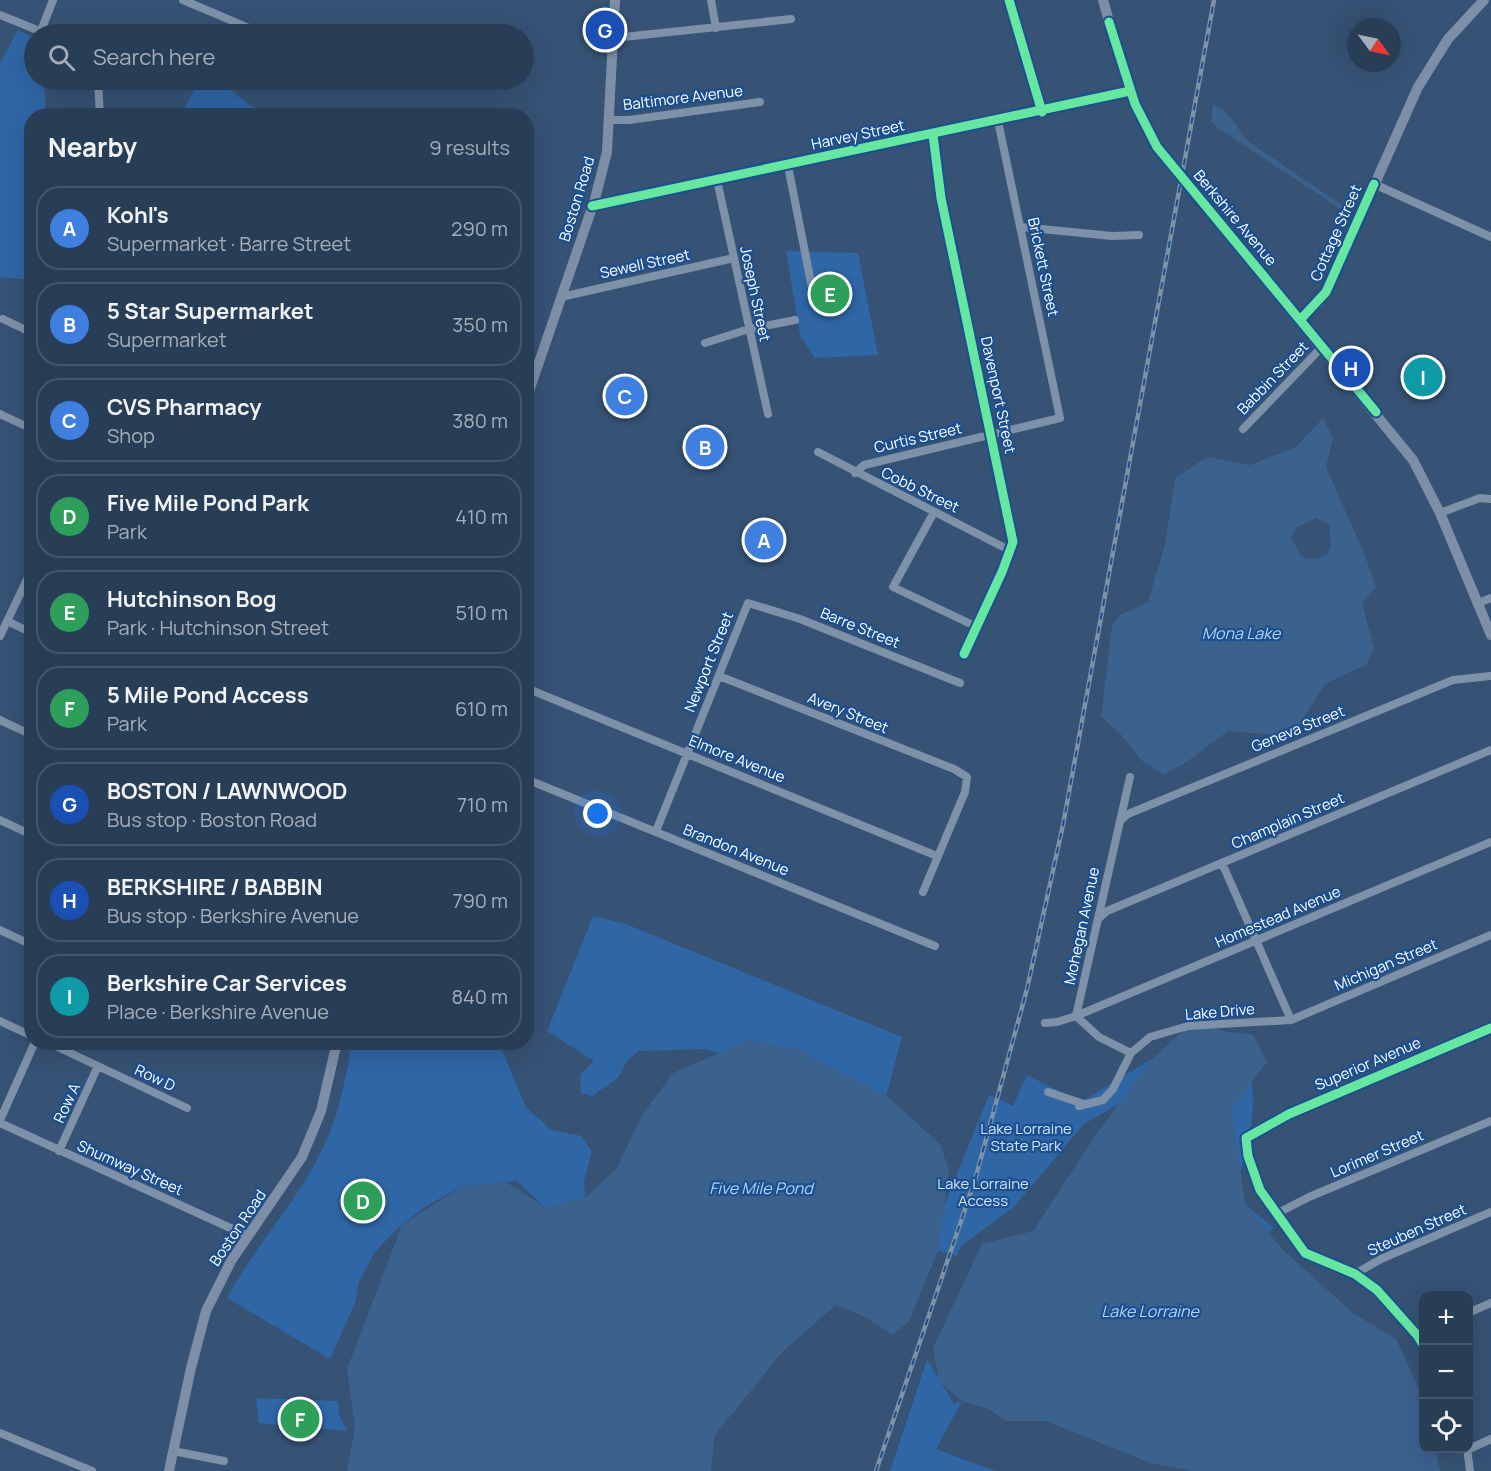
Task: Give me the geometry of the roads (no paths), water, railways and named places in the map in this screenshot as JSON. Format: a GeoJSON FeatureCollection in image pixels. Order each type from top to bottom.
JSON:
{"type":"FeatureCollection","features":[{"type":"Feature","properties":{"kind":"main road","name":"Boston Road"},"geometry":{"type":"LineString","coordinates":[[534,370],[592,206],[608,152],[615,0]]}},
{"type":"Feature","properties":{"kind":"main road","name":"Berkshire Avenue"},"geometry":{"type":"LineString","coordinates":[[1103,0],[1130,91],[1147,131],[1167,160],[1411,455],[1440,513],[1491,635]]}},
{"type":"Feature","properties":{"kind":"main road","name":"Cottage Street"},"geometry":{"type":"LineString","coordinates":[[1300,320],[1326,292],[1425,74],[1448,39],[1484,0]]}},
{"type":"Feature","properties":{"kind":"main road","name":"Boston Road"},"geometry":{"type":"LineString","coordinates":[[169,1471],[206,1311],[231,1261],[290,1179],[309,1142],[325,1098],[335,1050]]}},
{"type":"Feature","properties":{"kind":"street"},"geometry":{"type":"LineString","coordinates":[[46,24],[53,0]]}},
{"type":"Feature","properties":{"kind":"street"},"geometry":{"type":"LineString","coordinates":[[183,0],[239,24]]}},
{"type":"Feature","properties":{"kind":"street"},"geometry":{"type":"LineString","coordinates":[[711,0],[716,28]]}},
{"type":"Feature","properties":{"kind":"street"},"geometry":{"type":"LineString","coordinates":[[1009,0],[1042,112]]}},
{"type":"Feature","properties":{"kind":"street"},"geometry":{"type":"LineString","coordinates":[[0,15],[24,25]]}},
{"type":"Feature","properties":{"kind":"street"},"geometry":{"type":"LineString","coordinates":[[614,38],[791,19]]}},
{"type":"Feature","properties":{"kind":"street"},"geometry":{"type":"LineString","coordinates":[[99,90],[100,108]]}},
{"type":"Feature","properties":{"kind":"street","name":"Harvey Street"},"geometry":{"type":"LineString","coordinates":[[592,206],[1042,112],[1130,91]]}},
{"type":"Feature","properties":{"kind":"street","name":"Baltimore Avenue"},"geometry":{"type":"LineString","coordinates":[[611,120],[629,120],[760,102]]}},
{"type":"Feature","properties":{"kind":"street","name":"Brickett Street"},"geometry":{"type":"LineString","coordinates":[[998,121],[1060,418]]}},
{"type":"Feature","properties":{"kind":"street","name":"Davenport Street"},"geometry":{"type":"LineString","coordinates":[[933,135],[941,198],[1013,543],[964,654]]}},
{"type":"Feature","properties":{"kind":"street"},"geometry":{"type":"LineString","coordinates":[[788,166],[812,288]]}},
{"type":"Feature","properties":{"kind":"street","name":"Joseph Street"},"geometry":{"type":"LineString","coordinates":[[717,180],[768,414]]}},
{"type":"Feature","properties":{"kind":"street"},"geometry":{"type":"LineString","coordinates":[[1374,184],[1491,237]]}},
{"type":"Feature","properties":{"kind":"street"},"geometry":{"type":"LineString","coordinates":[[1021,227],[1139,236]]}},
{"type":"Feature","properties":{"kind":"street","name":"Sewell Street"},"geometry":{"type":"LineString","coordinates":[[561,297],[734,258]]}},
{"type":"Feature","properties":{"kind":"street"},"geometry":{"type":"LineString","coordinates":[[3,319],[24,329]]}},
{"type":"Feature","properties":{"kind":"street"},"geometry":{"type":"LineString","coordinates":[[705,343],[749,329],[795,320]]}},
{"type":"Feature","properties":{"kind":"street","name":"Babbin Street"},"geometry":{"type":"LineString","coordinates":[[1244,429],[1322,346]]}},
{"type":"Feature","properties":{"kind":"street"},"geometry":{"type":"LineString","coordinates":[[0,414],[24,425]]}},
{"type":"Feature","properties":{"kind":"street","name":"Curtis Street"},"geometry":{"type":"LineString","coordinates":[[855,473],[864,465],[1060,418]]}},
{"type":"Feature","properties":{"kind":"street","name":"Cobb Street"},"geometry":{"type":"LineString","coordinates":[[818,452],[1011,551]]}},
{"type":"Feature","properties":{"kind":"street"},"geometry":{"type":"LineString","coordinates":[[1440,513],[1480,498],[1491,499]]}},
{"type":"Feature","properties":{"kind":"street"},"geometry":{"type":"LineString","coordinates":[[934,512],[893,587],[977,627]]}},
{"type":"Feature","properties":{"kind":"street"},"geometry":{"type":"LineString","coordinates":[[0,636],[24,586]]}},
{"type":"Feature","properties":{"kind":"street"},"geometry":{"type":"LineString","coordinates":[[1478,603],[1491,598]]}},
{"type":"Feature","properties":{"kind":"street","name":"Newport Street"},"geometry":{"type":"LineString","coordinates":[[656,831],[748,603]]}},
{"type":"Feature","properties":{"kind":"street","name":"Barre Street"},"geometry":{"type":"LineString","coordinates":[[748,603],[800,618],[960,683]]}},
{"type":"Feature","properties":{"kind":"street"},"geometry":{"type":"LineString","coordinates":[[7,621],[24,629]]}},
{"type":"Feature","properties":{"kind":"street","name":"Avery Street"},"geometry":{"type":"LineString","coordinates":[[719,675],[967,777],[965,792],[937,856]]}},
{"type":"Feature","properties":{"kind":"street","name":"Geneva Street"},"geometry":{"type":"LineString","coordinates":[[1120,821],[1128,814],[1454,680],[1491,676]]}},
{"type":"Feature","properties":{"kind":"street","name":"Elmore Avenue"},"geometry":{"type":"LineString","coordinates":[[534,691],[937,856]]}},
{"type":"Feature","properties":{"kind":"street"},"geometry":{"type":"LineString","coordinates":[[0,720],[24,731]]}},
{"type":"Feature","properties":{"kind":"street","name":"Champlain Street"},"geometry":{"type":"LineString","coordinates":[[1098,919],[1107,911],[1491,750]]}},
{"type":"Feature","properties":{"kind":"street","name":"Mohegan Avenue"},"geometry":{"type":"LineString","coordinates":[[1076,1016],[1130,777]]}},
{"type":"Feature","properties":{"kind":"street","name":"Brandon Avenue"},"geometry":{"type":"LineString","coordinates":[[534,782],[935,946]]}},
{"type":"Feature","properties":{"kind":"street"},"geometry":{"type":"LineString","coordinates":[[0,820],[24,831]]}},
{"type":"Feature","properties":{"kind":"street","name":"Homestead Avenue"},"geometry":{"type":"LineString","coordinates":[[1045,1023],[1076,1016],[1491,842]]}},
{"type":"Feature","properties":{"kind":"street"},"geometry":{"type":"LineString","coordinates":[[923,892],[937,856]]}},
{"type":"Feature","properties":{"kind":"street"},"geometry":{"type":"LineString","coordinates":[[1222,863],[1291,1020]]}},
{"type":"Feature","properties":{"kind":"street"},"geometry":{"type":"LineString","coordinates":[[0,930],[24,941]]}},
{"type":"Feature","properties":{"kind":"street","name":"Michigan Street"},"geometry":{"type":"LineString","coordinates":[[1291,1020],[1491,935]]}},
{"type":"Feature","properties":{"kind":"street"},"geometry":{"type":"LineString","coordinates":[[1076,1016],[1099,1037],[1131,1053]]}},
{"type":"Feature","properties":{"kind":"street","name":"Lake Drive"},"geometry":{"type":"LineString","coordinates":[[1048,1092],[1082,1105],[1103,1100],[1113,1089],[1131,1053],[1150,1037],[1188,1026],[1291,1020]]}},
{"type":"Feature","properties":{"kind":"street"},"geometry":{"type":"LineString","coordinates":[[0,1021],[24,1032]]}},
{"type":"Feature","properties":{"kind":"street","name":"Superior Avenue"},"geometry":{"type":"LineString","coordinates":[[1275,1214],[1260,1190],[1248,1156],[1246,1138],[1258,1129],[1491,1028]]}},
{"type":"Feature","properties":{"kind":"street"},"geometry":{"type":"LineString","coordinates":[[0,1122],[32,1050]]}},
{"type":"Feature","properties":{"kind":"street","name":"Row D"},"geometry":{"type":"LineString","coordinates":[[63,1050],[188,1108]]}},
{"type":"Feature","properties":{"kind":"street","name":"Row A"},"geometry":{"type":"LineString","coordinates":[[59,1151],[98,1066]]}},
{"type":"Feature","properties":{"kind":"street","name":"Lorimer Street"},"geometry":{"type":"LineString","coordinates":[[1275,1214],[1309,1197],[1491,1121]]}},
{"type":"Feature","properties":{"kind":"street","name":"Shumway Street"},"geometry":{"type":"LineString","coordinates":[[0,1122],[59,1151],[249,1236]]}},
{"type":"Feature","properties":{"kind":"street","name":"Steuben Street"},"geometry":{"type":"LineString","coordinates":[[1355,1274],[1381,1259],[1491,1212]]}},
{"type":"Feature","properties":{"kind":"street"},"geometry":{"type":"LineString","coordinates":[[1275,1214],[1305,1253],[1355,1274],[1377,1290],[1419,1332]]}},
{"type":"Feature","properties":{"kind":"street"},"geometry":{"type":"LineString","coordinates":[[1473,1311],[1491,1303]]}},
{"type":"Feature","properties":{"kind":"street"},"geometry":{"type":"LineString","coordinates":[[0,1433],[92,1471]]}},
{"type":"Feature","properties":{"kind":"street"},"geometry":{"type":"LineString","coordinates":[[1473,1446],[1491,1439]]}},
{"type":"Feature","properties":{"kind":"street"},"geometry":{"type":"LineString","coordinates":[[173,1451],[224,1461]]}},
{"type":"Feature","properties":{"kind":"street"},"geometry":{"type":"LineString","coordinates":[[1468,1453],[1470,1471]]}},
{"type":"Feature","properties":{"kind":"water"},"geometry":{"type":"Polygon","coordinates":[[[1213,105],[1230,117],[1252,144],[1345,207],[1342,210],[1218,128],[1211,121],[1213,105]]]}},
{"type":"Feature","properties":{"kind":"water","name":"Mona Lake"},"geometry":{"type":"Polygon","coordinates":[[[1323,418],[1333,438],[1326,467],[1366,558],[1376,588],[1362,602],[1374,648],[1367,664],[1325,684],[1298,726],[1285,736],[1228,731],[1188,761],[1164,775],[1141,760],[1119,732],[1101,717],[1112,626],[1120,615],[1148,602],[1165,544],[1175,478],[1207,457],[1250,465],[1296,447],[1323,418]],[[1316,518],[1297,527],[1291,538],[1302,557],[1317,559],[1328,553],[1331,544],[1329,525],[1316,518]]]}},
{"type":"Feature","properties":{"kind":"water","name":"Lake Lorraine"},"geometry":{"type":"Polygon","coordinates":[[[1188,1026],[1253,1035],[1267,1062],[1232,1108],[1245,1204],[1281,1248],[1353,1313],[1396,1339],[1419,1388],[1419,1453],[1437,1453],[1440,1471],[1192,1471],[1150,1463],[1046,1421],[1007,1421],[989,1409],[962,1401],[939,1381],[933,1348],[982,1244],[1033,1231],[1093,1139],[1150,1061],[1188,1026]]]}},
{"type":"Feature","properties":{"kind":"water","name":"Five Mile Pond"},"geometry":{"type":"Polygon","coordinates":[[[749,1040],[794,1048],[886,1095],[940,1144],[949,1170],[938,1251],[909,1321],[893,1335],[865,1317],[836,1305],[783,1351],[715,1435],[711,1471],[347,1471],[355,1426],[347,1369],[402,1225],[462,1186],[506,1182],[544,1207],[585,1198],[617,1168],[642,1115],[673,1073],[749,1040]]]}},
{"type":"Feature","properties":{"kind":"railway"},"geometry":{"type":"LineString","coordinates":[[876,1471],[975,1180],[1027,989],[1063,825],[1214,0]]}},
{"type":"Feature","properties":{"kind":"place","name":"BOSTON / LAWNWOOD"},"geometry":{"type":"Point","coordinates":[605,30]}},
{"type":"Feature","properties":{"kind":"place","name":"Hutchinson Bog"},"geometry":{"type":"Point","coordinates":[830,294]}},
{"type":"Feature","properties":{"kind":"place","name":"BERKSHIRE / BABBIN"},"geometry":{"type":"Point","coordinates":[1351,368]}},
{"type":"Feature","properties":{"kind":"place","name":"Berkshire Car Services"},"geometry":{"type":"Point","coordinates":[1423,377]}},
{"type":"Feature","properties":{"kind":"place","name":"CVS Pharmacy"},"geometry":{"type":"Point","coordinates":[625,396]}},
{"type":"Feature","properties":{"kind":"place","name":"5 Star Supermarket"},"geometry":{"type":"Point","coordinates":[705,447]}},
{"type":"Feature","properties":{"kind":"place","name":"Kohl's"},"geometry":{"type":"Point","coordinates":[764,540]}},
{"type":"Feature","properties":{"kind":"place","name":"Five Mile Pond Park"},"geometry":{"type":"Point","coordinates":[363,1201]}},
{"type":"Feature","properties":{"kind":"place","name":"5 Mile Pond Access"},"geometry":{"type":"Point","coordinates":[300,1419]}},
{"type":"Feature","properties":{"kind":"park label","name":"Lake Lorraine State Park"},"geometry":{"type":"Point","coordinates":[1026,1138]}},
{"type":"Feature","properties":{"kind":"park label","name":"Lake Lorraine Access"},"geometry":{"type":"Point","coordinates":[983,1192]}}]}
